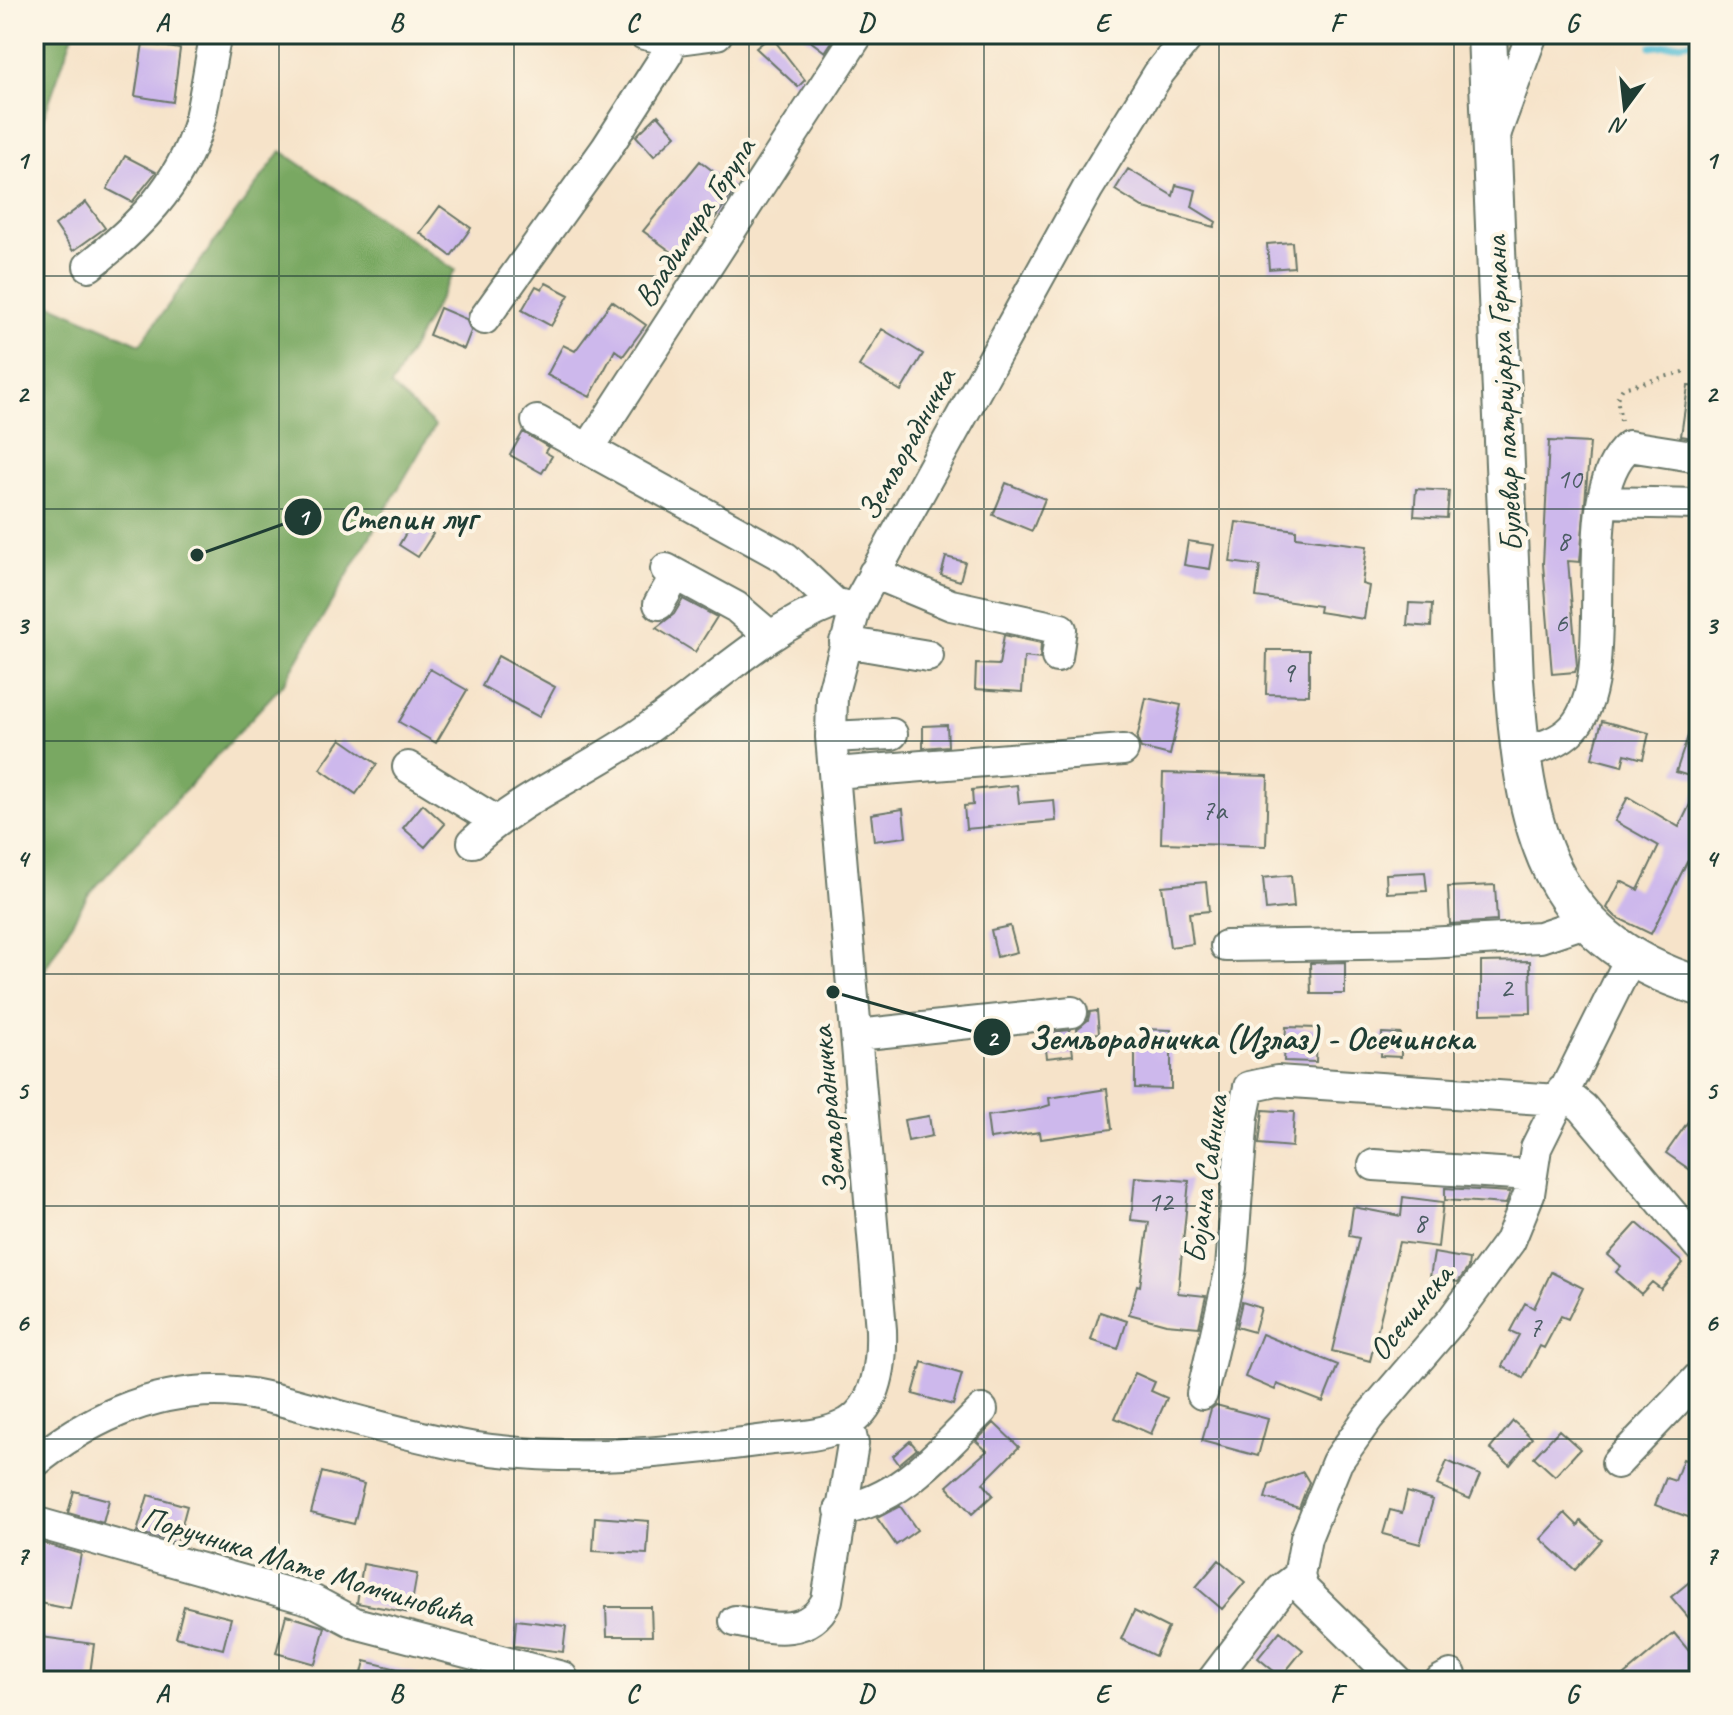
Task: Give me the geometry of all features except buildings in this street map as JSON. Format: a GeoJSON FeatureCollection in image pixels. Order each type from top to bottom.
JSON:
{"type":"FeatureCollection","features":[{"type":"Feature","properties":{"kind":"main road","name":"Булевар патријарха Германа"},"geometry":{"type":"LineString","coordinates":[[1487,34],[1519,753],[1527,805],[1544,856],[1566,895],[1588,921],[1631,957],[1699,986]]}},
{"type":"Feature","properties":{"kind":"street"},"geometry":{"type":"LineString","coordinates":[[89,266],[144,218],[182,166],[197,129],[216,34]]}},
{"type":"Feature","properties":{"kind":"street"},"geometry":{"type":"LineString","coordinates":[[484,319],[606,149],[667,54],[658,37],[717,34]]}},
{"type":"Feature","properties":{"kind":"street","name":"Владимира Горупа"},"geometry":{"type":"LineString","coordinates":[[589,448],[858,34]]}},
{"type":"Feature","properties":{"kind":"street","name":"Земљорадничка"},"geometry":{"type":"LineString","coordinates":[[848,1423],[869,1399],[879,1369],[882,1342],[831,737],[832,696],[845,642],[844,606],[874,573],[1088,188],[1159,73],[1190,34]]}},
{"type":"Feature","properties":{"kind":"street"},"geometry":{"type":"LineString","coordinates":[[1493,140],[1532,34]]}},
{"type":"Feature","properties":{"kind":"street"},"geometry":{"type":"LineString","coordinates":[[473,842],[496,821],[649,728],[769,635],[844,606],[786,558],[537,421]]}},
{"type":"Feature","properties":{"kind":"street"},"geometry":{"type":"LineString","coordinates":[[1519,753],[1561,738],[1571,731],[1587,707],[1593,672],[1604,502],[1612,468],[1629,446],[1699,457]]}},
{"type":"Feature","properties":{"kind":"street"},"geometry":{"type":"LineString","coordinates":[[1604,502],[1699,504]]}},
{"type":"Feature","properties":{"kind":"street"},"geometry":{"type":"LineString","coordinates":[[659,604],[671,572],[736,607],[769,635]]}},
{"type":"Feature","properties":{"kind":"street"},"geometry":{"type":"LineString","coordinates":[[874,573],[951,605],[1061,629],[1057,657]]}},
{"type":"Feature","properties":{"kind":"street"},"geometry":{"type":"LineString","coordinates":[[845,642],[928,656]]}},
{"type":"Feature","properties":{"kind":"street"},"geometry":{"type":"LineString","coordinates":[[831,737],[892,734]]}},
{"type":"Feature","properties":{"kind":"street"},"geometry":{"type":"LineString","coordinates":[[835,773],[1123,750]]}},
{"type":"Feature","properties":{"kind":"street"},"geometry":{"type":"LineString","coordinates":[[408,767],[496,821]]}},
{"type":"Feature","properties":{"kind":"street"},"geometry":{"type":"LineString","coordinates":[[1226,946],[1426,943],[1540,937],[1588,921]]}},
{"type":"Feature","properties":{"kind":"street","name":"Осечинска"},"geometry":{"type":"LineString","coordinates":[[1299,1576],[1306,1538],[1337,1462],[1368,1418],[1452,1320],[1500,1256],[1526,1206],[1536,1148],[1631,957]]}},
{"type":"Feature","properties":{"kind":"street"},"geometry":{"type":"LineString","coordinates":[[857,1035],[1072,1012]]}},
{"type":"Feature","properties":{"kind":"street","name":"Бојана Савника"},"geometry":{"type":"LineString","coordinates":[[1202,1394],[1231,1268],[1243,1116],[1249,1087],[1277,1081],[1560,1095]]}},
{"type":"Feature","properties":{"kind":"street"},"geometry":{"type":"LineString","coordinates":[[1560,1095],[1583,1108],[1699,1246]]}},
{"type":"Feature","properties":{"kind":"street"},"geometry":{"type":"LineString","coordinates":[[1374,1165],[1531,1175]]}},
{"type":"Feature","properties":{"kind":"street"},"geometry":{"type":"LineString","coordinates":[[1617,1463],[1699,1377]]}},
{"type":"Feature","properties":{"kind":"street"},"geometry":{"type":"LineString","coordinates":[[34,1463],[83,1428],[116,1412],[157,1399],[215,1391],[269,1397],[471,1447],[551,1456],[693,1449],[795,1436],[848,1423],[853,1444],[827,1600],[820,1615],[804,1626],[763,1626],[735,1621]]}},
{"type":"Feature","properties":{"kind":"street"},"geometry":{"type":"LineString","coordinates":[[840,1510],[862,1506],[898,1489],[982,1410]]}},
{"type":"Feature","properties":{"kind":"street","name":"Поручника Мате Момчиновића"},"geometry":{"type":"LineString","coordinates":[[34,1522],[312,1600],[346,1619],[381,1631],[562,1677]]}},
{"type":"Feature","properties":{"kind":"street"},"geometry":{"type":"LineString","coordinates":[[1212,1681],[1281,1590],[1299,1576],[1309,1598],[1397,1681]]}},
{"type":"Feature","properties":{"kind":"path"},"geometry":{"type":"LineString","coordinates":[[1629,446],[1616,408],[1623,388],[1687,371]]}},
{"type":"Feature","properties":{"kind":"green space"},"geometry":{"type":"Polygon","coordinates":[[[34,34],[73,34],[34,145],[34,34]]]}},
{"type":"Feature","properties":{"kind":"green space"},"geometry":{"type":"Polygon","coordinates":[[[281,151],[455,270],[391,386],[435,426],[284,683],[88,895],[34,988],[34,297],[140,344],[281,151]]]}},
{"type":"Feature","properties":{"kind":"waterway"},"geometry":{"type":"LineString","coordinates":[[1651,47],[1699,41]]}},
{"type":"Feature","properties":{"kind":"place","name":"Степин луг"},"geometry":{"type":"Point","coordinates":[197,555]}},
{"type":"Feature","properties":{"kind":"place","name":"Земљорадничка (Излаз) - Осечинска"},"geometry":{"type":"Point","coordinates":[833,992]}}]}
